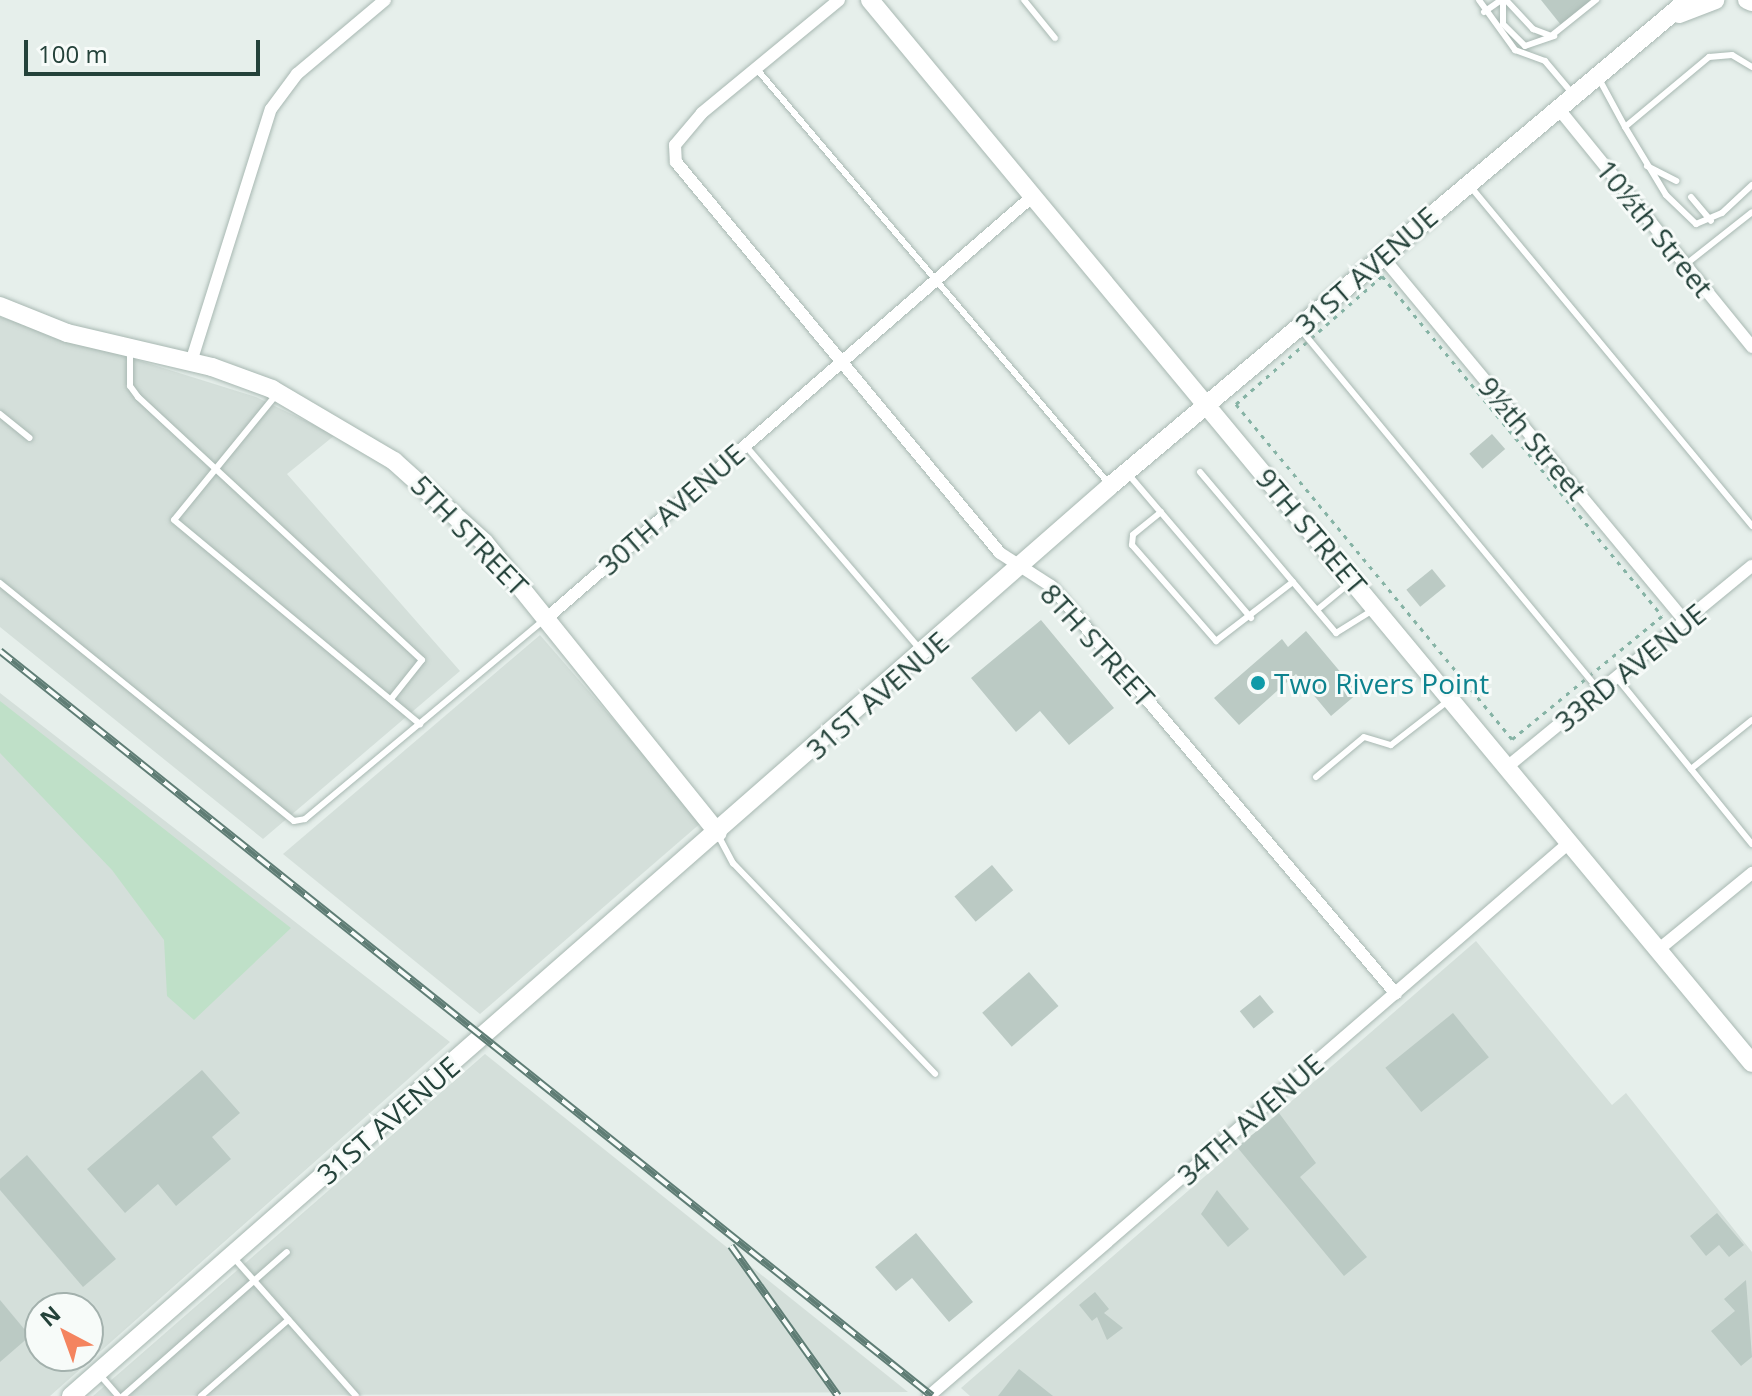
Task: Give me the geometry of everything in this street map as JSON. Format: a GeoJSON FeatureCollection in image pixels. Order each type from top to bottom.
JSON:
{"type":"FeatureCollection","features":[{"type":"Feature","properties":{"kind":"street"},"geometry":{"type":"LineString","coordinates":[[191,362],[271,109],[297,74],[385,0]]}},
{"type":"Feature","properties":{"kind":"street"},"geometry":{"type":"LineString","coordinates":[[755,67],[839,0]]}},
{"type":"Feature","properties":{"kind":"street","name":"9TH STREET"},"geometry":{"type":"LineString","coordinates":[[870,0],[1752,1063]]}},
{"type":"Feature","properties":{"kind":"street"},"geometry":{"type":"LineString","coordinates":[[1662,21],[1677,0]]}},
{"type":"Feature","properties":{"kind":"street","name":"31ST AVENUE"},"geometry":{"type":"LineString","coordinates":[[71,1396],[925,654],[1206,403],[1688,0]]}},
{"type":"Feature","properties":{"kind":"street"},"geometry":{"type":"LineString","coordinates":[[1662,21],[1715,0]]}},
{"type":"Feature","properties":{"kind":"street","name":"8TH STREET"},"geometry":{"type":"LineString","coordinates":[[755,67],[702,113],[674,155],[1000,553],[1051,586],[1396,994]]}},
{"type":"Feature","properties":{"kind":"street","name":"10½th Street"},"geometry":{"type":"LineString","coordinates":[[1558,108],[1752,347]]}},
{"type":"Feature","properties":{"kind":"street","name":"30TH AVENUE"},"geometry":{"type":"LineString","coordinates":[[548,617],[1034,195]]}},
{"type":"Feature","properties":{"kind":"street","name":"9½th Street"},"geometry":{"type":"LineString","coordinates":[[1381,255],[1685,621]]}},
{"type":"Feature","properties":{"kind":"street","name":"5TH STREET"},"geometry":{"type":"LineString","coordinates":[[3,311],[130,349],[191,362],[278,392],[345,427],[420,480],[548,617],[718,833]]}},
{"type":"Feature","properties":{"kind":"street","name":"33RD AVENUE"},"geometry":{"type":"LineString","coordinates":[[1507,767],[1752,566]]}},
{"type":"Feature","properties":{"kind":"street","name":"34TH AVENUE"},"geometry":{"type":"LineString","coordinates":[[929,1396],[1570,842]]}},
{"type":"Feature","properties":{"kind":"street"},"geometry":{"type":"LineString","coordinates":[[1658,950],[1752,873]]}},
{"type":"Feature","properties":{"kind":"lane"},"geometry":{"type":"LineString","coordinates":[[1024,0],[1055,38]]}},
{"type":"Feature","properties":{"kind":"lane"},"geometry":{"type":"LineString","coordinates":[[1479,0],[1484,12],[1515,50],[1545,61],[1573,95]]}},
{"type":"Feature","properties":{"kind":"lane"},"geometry":{"type":"LineString","coordinates":[[1484,12],[1503,0]]}},
{"type":"Feature","properties":{"kind":"lane"},"geometry":{"type":"LineString","coordinates":[[1503,0],[1542,34],[1562,29]]}},
{"type":"Feature","properties":{"kind":"lane"},"geometry":{"type":"LineString","coordinates":[[1503,0],[1503,24],[1525,46],[1541,46],[1596,0]]}},
{"type":"Feature","properties":{"kind":"lane"},"geometry":{"type":"LineString","coordinates":[[1625,127],[1709,57],[1732,55],[1752,67]]}},
{"type":"Feature","properties":{"kind":"lane"},"geometry":{"type":"LineString","coordinates":[[755,67],[1110,486]]}},
{"type":"Feature","properties":{"kind":"lane"},"geometry":{"type":"LineString","coordinates":[[1597,75],[1647,166],[1683,216],[1711,221]]}},
{"type":"Feature","properties":{"kind":"lane"},"geometry":{"type":"LineString","coordinates":[[1647,166],[1676,181]]}},
{"type":"Feature","properties":{"kind":"lane"},"geometry":{"type":"LineString","coordinates":[[1468,183],[1752,526]]}},
{"type":"Feature","properties":{"kind":"lane"},"geometry":{"type":"LineString","coordinates":[[1711,221],[1752,185]]}},
{"type":"Feature","properties":{"kind":"lane"},"geometry":{"type":"LineString","coordinates":[[1691,197],[1711,221]]}},
{"type":"Feature","properties":{"kind":"lane"},"geometry":{"type":"LineString","coordinates":[[1685,265],[1752,212]]}},
{"type":"Feature","properties":{"kind":"lane"},"geometry":{"type":"LineString","coordinates":[[1299,327],[1600,691]]}},
{"type":"Feature","properties":{"kind":"lane"},"geometry":{"type":"LineString","coordinates":[[130,349],[130,386],[422,660],[391,699]]}},
{"type":"Feature","properties":{"kind":"lane"},"geometry":{"type":"LineString","coordinates":[[278,392],[174,520],[420,724]]}},
{"type":"Feature","properties":{"kind":"lane"},"geometry":{"type":"LineString","coordinates":[[0,414],[30,438]]}},
{"type":"Feature","properties":{"kind":"lane"},"geometry":{"type":"LineString","coordinates":[[745,445],[925,654]]}},
{"type":"Feature","properties":{"kind":"lane"},"geometry":{"type":"LineString","coordinates":[[1200,472],[1340,635],[1376,608]]}},
{"type":"Feature","properties":{"kind":"lane"},"geometry":{"type":"LineString","coordinates":[[1127,473],[1251,618]]}},
{"type":"Feature","properties":{"kind":"lane"},"geometry":{"type":"LineString","coordinates":[[1161,512],[1133,535],[1132,545],[1216,641],[1251,618],[1293,582]]}},
{"type":"Feature","properties":{"kind":"lane"},"geometry":{"type":"LineString","coordinates":[[1317,610],[1353,580]]}},
{"type":"Feature","properties":{"kind":"lane","name":"30TH AVENUE"},"geometry":{"type":"LineString","coordinates":[[0,583],[294,821],[305,819],[548,617]]}},
{"type":"Feature","properties":{"kind":"lane"},"geometry":{"type":"LineString","coordinates":[[1617,678],[1752,844]]}},
{"type":"Feature","properties":{"kind":"lane"},"geometry":{"type":"LineString","coordinates":[[1316,777],[1364,737],[1391,745],[1450,698]]}},
{"type":"Feature","properties":{"kind":"lane"},"geometry":{"type":"LineString","coordinates":[[1691,769],[1752,720]]}},
{"type":"Feature","properties":{"kind":"lane"},"geometry":{"type":"LineString","coordinates":[[718,833],[733,863],[935,1074]]}},
{"type":"Feature","properties":{"kind":"lane"},"geometry":{"type":"LineString","coordinates":[[98,1373],[120,1396],[287,1252]]}},
{"type":"Feature","properties":{"kind":"lane"},"geometry":{"type":"LineString","coordinates":[[232,1256],[356,1396]]}},
{"type":"Feature","properties":{"kind":"lane"},"geometry":{"type":"LineString","coordinates":[[201,1396],[288,1320]]}},
{"type":"Feature","properties":{"kind":"shaded area"},"geometry":{"type":"Polygon","coordinates":[[[0,317],[256,397],[335,435],[287,474],[460,671],[263,839],[0,627],[0,317]]]}},
{"type":"Feature","properties":{"kind":"shaded area"},"geometry":{"type":"Polygon","coordinates":[[[540,635],[702,822],[480,1014],[283,854],[540,635]]]}},
{"type":"Feature","properties":{"kind":"shaded area"},"geometry":{"type":"Polygon","coordinates":[[[0,693],[450,1042],[104,1348],[104,1292],[24,1292],[24,1372],[77,1372],[50,1396],[0,1396],[0,693]]]}},
{"type":"Feature","properties":{"kind":"shaded area"},"geometry":{"type":"Polygon","coordinates":[[[1476,941],[1612,1105],[1626,1093],[1752,1252],[1752,1396],[970,1396],[961,1388],[1476,941]]]}},
{"type":"Feature","properties":{"kind":"shaded area"},"geometry":{"type":"Polygon","coordinates":[[[485,1054],[908,1392],[93,1396],[485,1054]]]}},
{"type":"Feature","properties":{"kind":"green space"},"geometry":{"type":"Polygon","coordinates":[[[0,701],[291,928],[194,1020],[167,996],[164,940],[112,870],[0,753],[0,701]]]}},
{"type":"Feature","properties":{"kind":"building"},"geometry":{"type":"Polygon","coordinates":[[[1541,0],[1591,0],[1561,25],[1541,0]]]}},
{"type":"Feature","properties":{"kind":"building"},"geometry":{"type":"Polygon","coordinates":[[[1492,434],[1505,449],[1482,469],[1469,454],[1492,434]]]}},
{"type":"Feature","properties":{"kind":"building"},"geometry":{"type":"Polygon","coordinates":[[[1432,569],[1446,586],[1420,607],[1406,590],[1432,569]]]}},
{"type":"Feature","properties":{"kind":"building"},"geometry":{"type":"Polygon","coordinates":[[[1041,620],[1114,708],[1069,745],[1040,711],[1016,732],[971,678],[1041,620]]]}},
{"type":"Feature","properties":{"kind":"building","name":"Two Rivers Point"},"geometry":{"type":"Polygon","coordinates":[[[1306,631],[1358,693],[1331,716],[1296,674],[1239,725],[1214,698],[1282,639],[1288,647],[1306,631]]]}},
{"type":"Feature","properties":{"kind":"building"},"geometry":{"type":"Polygon","coordinates":[[[992,865],[1013,890],[976,922],[954,896],[992,865]]]}},
{"type":"Feature","properties":{"kind":"building"},"geometry":{"type":"Polygon","coordinates":[[[1029,972],[1059,1006],[1012,1047],[982,1013],[1029,972]]]}},
{"type":"Feature","properties":{"kind":"building"},"geometry":{"type":"Polygon","coordinates":[[[1260,995],[1274,1012],[1254,1028],[1240,1011],[1260,995]]]}},
{"type":"Feature","properties":{"kind":"building"},"geometry":{"type":"Polygon","coordinates":[[[1453,1013],[1489,1057],[1421,1112],[1385,1068],[1453,1013]]]}},
{"type":"Feature","properties":{"kind":"building"},"geometry":{"type":"Polygon","coordinates":[[[202,1070],[240,1113],[212,1137],[231,1159],[176,1206],[158,1184],[125,1213],[87,1169],[202,1070]]]}},
{"type":"Feature","properties":{"kind":"building"},"geometry":{"type":"Polygon","coordinates":[[[1279,1113],[1316,1163],[1300,1177],[1367,1257],[1344,1276],[1237,1147],[1279,1113]]]}},
{"type":"Feature","properties":{"kind":"building"},"geometry":{"type":"Polygon","coordinates":[[[27,1155],[116,1259],[83,1287],[0,1190],[0,1179],[27,1155]]]}},
{"type":"Feature","properties":{"kind":"building"},"geometry":{"type":"Polygon","coordinates":[[[1217,1190],[1249,1229],[1228,1247],[1201,1214],[1217,1190]]]}},
{"type":"Feature","properties":{"kind":"building"},"geometry":{"type":"Polygon","coordinates":[[[1717,1213],[1744,1245],[1729,1257],[1719,1245],[1706,1256],[1690,1236],[1717,1213]]]}},
{"type":"Feature","properties":{"kind":"building"},"geometry":{"type":"Polygon","coordinates":[[[916,1233],[973,1302],[949,1322],[912,1278],[896,1291],[875,1267],[916,1233]]]}},
{"type":"Feature","properties":{"kind":"building"},"geometry":{"type":"Polygon","coordinates":[[[1746,1280],[1752,1357],[1741,1366],[1711,1331],[1735,1311],[1724,1299],[1746,1280]]]}},
{"type":"Feature","properties":{"kind":"building"},"geometry":{"type":"Polygon","coordinates":[[[1095,1292],[1109,1309],[1104,1313],[1123,1328],[1107,1340],[1097,1317],[1092,1321],[1079,1305],[1095,1292]]]}},
{"type":"Feature","properties":{"kind":"building"},"geometry":{"type":"Polygon","coordinates":[[[0,1300],[24,1329],[24,1341],[0,1362],[0,1300]]]}},
{"type":"Feature","properties":{"kind":"building"},"geometry":{"type":"Polygon","coordinates":[[[1019,1369],[1053,1396],[998,1396],[1019,1369]]]}},
{"type":"Feature","properties":{"kind":"railway"},"geometry":{"type":"LineString","coordinates":[[0,651],[932,1396]]}},
{"type":"Feature","properties":{"kind":"railway"},"geometry":{"type":"LineString","coordinates":[[731,1246],[838,1396]]}},
{"type":"Feature","properties":{"kind":"place","name":"Two Rivers Point"},"geometry":{"type":"Point","coordinates":[1258,683]}}]}
